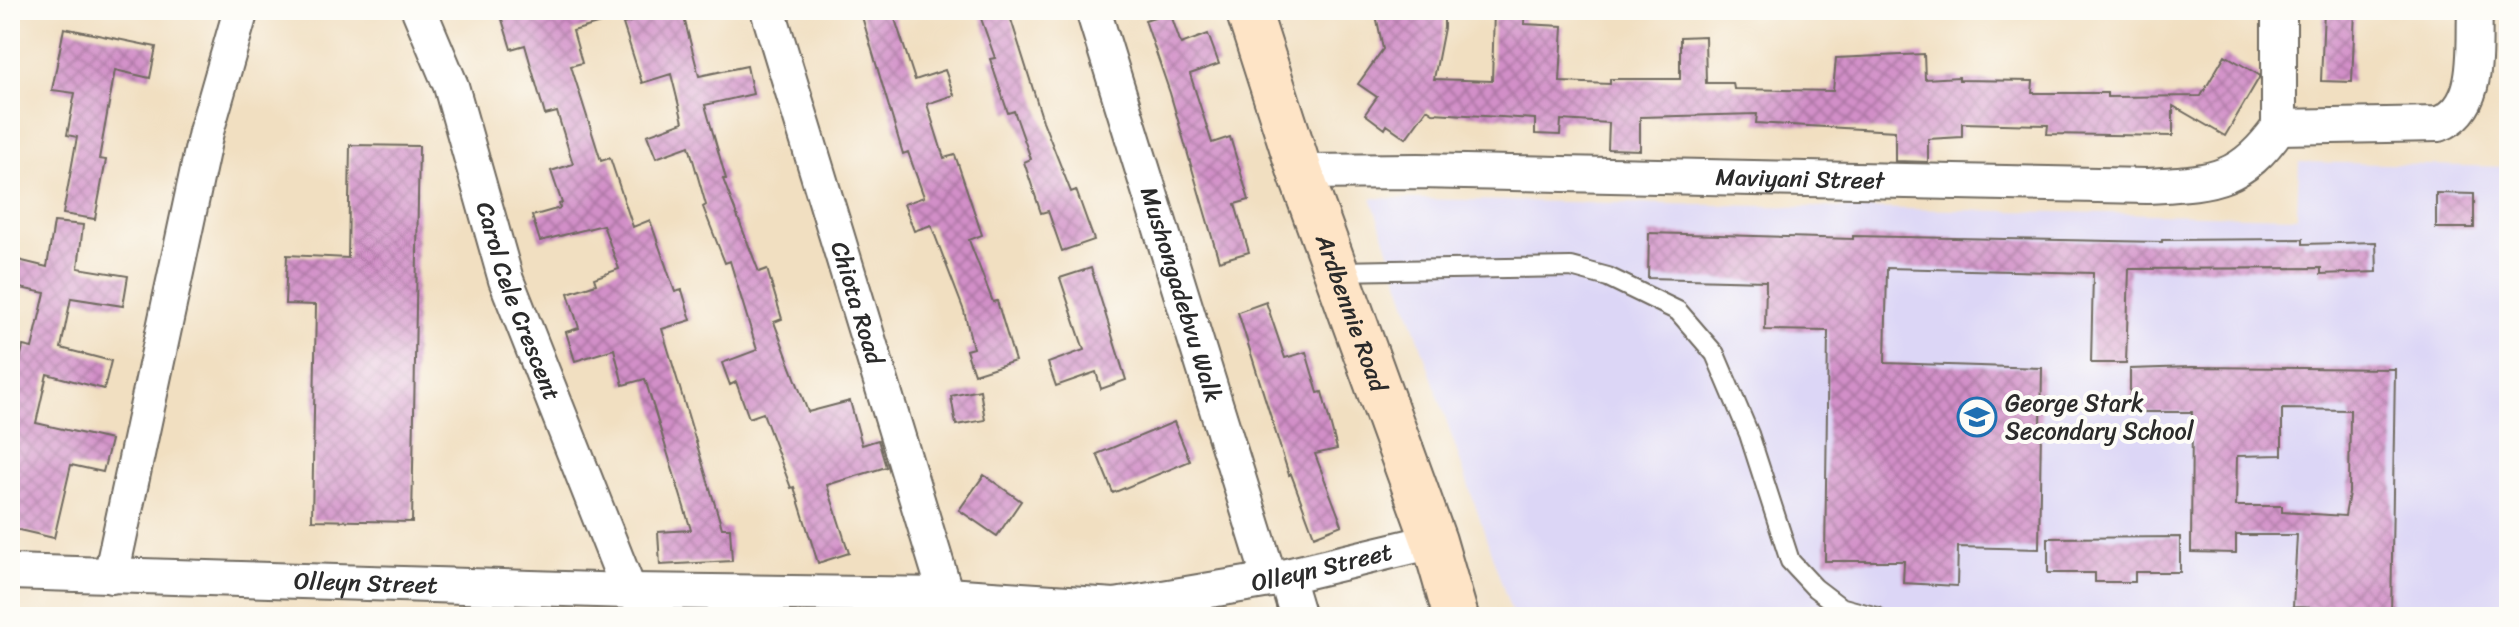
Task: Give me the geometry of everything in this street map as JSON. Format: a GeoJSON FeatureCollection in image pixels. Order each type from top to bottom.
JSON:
{"type":"FeatureCollection","features":[{"type":"Feature","properties":{"kind":"main road","name":"Ardbennie Road"},"geometry":{"type":"LineString","coordinates":[[1248,10],[1334,271],[1434,541],[1456,617]]}},
{"type":"Feature","properties":{"kind":"street"},"geometry":{"type":"LineString","coordinates":[[111,576],[206,132],[241,10]]}},
{"type":"Feature","properties":{"kind":"street","name":"Carol Cele Crescent"},"geometry":{"type":"LineString","coordinates":[[419,10],[451,86],[506,280],[629,591]]}},
{"type":"Feature","properties":{"kind":"street","name":"Chiota Road"},"geometry":{"type":"LineString","coordinates":[[768,10],[946,595]]}},
{"type":"Feature","properties":{"kind":"street","name":"Mushongadebvu Walk"},"geometry":{"type":"LineString","coordinates":[[1093,10],[1278,579],[1298,617]]}},
{"type":"Feature","properties":{"kind":"street"},"geometry":{"type":"LineString","coordinates":[[2279,10],[2279,127],[2439,124],[2451,120],[2461,109],[2472,81],[2475,10]]}},
{"type":"Feature","properties":{"kind":"street","name":"Maviyani Street"},"geometry":{"type":"LineString","coordinates":[[1300,172],[1418,171],[2162,185],[2206,183],[2241,168],[2262,152],[2279,127]]}},
{"type":"Feature","properties":{"kind":"street","name":"Olleyn Street"},"geometry":{"type":"LineString","coordinates":[[10,572],[629,591],[946,595],[1115,606],[1278,579],[1434,541]]}},
{"type":"Feature","properties":{"kind":"lane"},"geometry":{"type":"LineString","coordinates":[[1334,271],[1571,267],[1608,277],[1678,311],[1715,354],[1749,434],[1790,561],[1815,588],[1840,607],[1877,617]]}},
{"type":"Feature","properties":{"kind":"shaded area"},"geometry":{"type":"Polygon","coordinates":[[[2504,10],[2509,10],[2509,113],[2501,113],[2504,10]]]}},
{"type":"Feature","properties":{"kind":"shaded area","name":"George Stark Secondary School"},"geometry":{"type":"Polygon","coordinates":[[[2299,162],[2509,167],[2509,617],[1513,617],[1371,198],[2297,217],[2299,162]]]}},
{"type":"Feature","properties":{"kind":"building"},"geometry":{"type":"Polygon","coordinates":[[[524,10],[620,10],[621,17],[573,31],[582,63],[571,66],[601,161],[610,158],[633,227],[650,220],[675,292],[682,290],[691,320],[662,329],[722,528],[730,528],[732,561],[660,565],[658,532],[691,530],[645,379],[623,385],[614,349],[575,361],[566,332],[579,328],[568,293],[596,284],[594,278],[619,269],[603,225],[540,241],[532,216],[560,208],[559,204],[562,203],[551,171],[573,164],[557,112],[545,115],[525,45],[511,49],[501,16],[524,10]]]}},
{"type":"Feature","properties":{"kind":"building"},"geometry":{"type":"Polygon","coordinates":[[[651,10],[682,10],[699,76],[747,66],[753,94],[705,105],[726,179],[723,179],[759,272],[767,269],[782,319],[774,322],[808,412],[850,401],[862,445],[878,440],[886,467],[827,485],[849,553],[818,563],[794,487],[791,488],[763,413],[749,418],[736,382],[730,385],[722,363],[757,350],[730,261],[725,263],[703,207],[706,205],[689,146],[656,158],[647,135],[683,122],[671,74],[642,83],[623,24],[653,15],[651,10]]]}},
{"type":"Feature","properties":{"kind":"building"},"geometry":{"type":"Polygon","coordinates":[[[860,10],[892,10],[915,80],[945,70],[954,95],[927,104],[944,158],[955,155],[982,235],[969,240],[993,302],[997,301],[1015,361],[974,374],[966,350],[973,348],[964,311],[931,225],[914,231],[904,204],[924,197],[908,152],[903,154],[860,10]]]}},
{"type":"Feature","properties":{"kind":"building"},"geometry":{"type":"Polygon","coordinates":[[[978,10],[1008,10],[1043,121],[1071,192],[1076,190],[1094,240],[1062,251],[1048,211],[1041,213],[1024,162],[1031,159],[1014,111],[1008,113],[990,59],[995,58],[978,10]]]}},
{"type":"Feature","properties":{"kind":"building"},"geometry":{"type":"Polygon","coordinates":[[[1375,10],[1444,10],[1444,28],[1434,79],[1492,81],[1494,10],[1525,10],[1524,24],[1563,26],[1560,82],[1610,84],[1610,79],[1680,79],[1680,37],[1705,36],[1706,83],[1733,83],[1734,89],[1833,91],[1836,58],[1924,54],[1925,79],[1959,77],[1959,80],[2033,81],[2032,93],[2107,93],[2107,97],[2201,96],[2225,55],[2259,75],[2259,78],[2225,136],[2173,106],[2173,136],[2047,134],[2048,125],[1962,123],[1962,137],[1928,139],[1928,162],[1895,161],[1895,131],[1756,123],[1757,114],[1640,117],[1640,150],[1608,149],[1609,123],[1561,120],[1560,135],[1535,134],[1535,119],[1433,113],[1427,109],[1406,138],[1387,125],[1385,129],[1365,114],[1377,97],[1358,84],[1383,49],[1375,10]]]}},
{"type":"Feature","properties":{"kind":"building"},"geometry":{"type":"Polygon","coordinates":[[[2324,10],[2355,10],[2352,82],[2321,81],[2324,10]]]}},
{"type":"Feature","properties":{"kind":"building"},"geometry":{"type":"Polygon","coordinates":[[[1170,12],[1181,44],[1208,34],[1219,64],[1190,74],[1212,143],[1230,137],[1249,200],[1235,204],[1249,252],[1219,261],[1170,93],[1145,20],[1170,12]]]}},
{"type":"Feature","properties":{"kind":"building"},"geometry":{"type":"Polygon","coordinates":[[[64,28],[156,47],[150,78],[115,70],[99,159],[106,160],[95,219],[63,214],[77,137],[67,135],[75,93],[52,90],[64,28]]]}},
{"type":"Feature","properties":{"kind":"building"},"geometry":{"type":"Polygon","coordinates":[[[350,145],[419,146],[412,522],[312,520],[316,305],[285,304],[287,255],[348,258],[350,145]]]}},
{"type":"Feature","properties":{"kind":"building"},"geometry":{"type":"Polygon","coordinates":[[[2436,193],[2474,194],[2474,228],[2436,228],[2436,193]]]}},
{"type":"Feature","properties":{"kind":"building"},"geometry":{"type":"Polygon","coordinates":[[[54,222],[83,225],[78,268],[128,276],[123,306],[71,298],[61,348],[111,361],[104,389],[47,374],[36,423],[111,440],[103,472],[71,465],[54,538],[10,528],[10,406],[23,346],[32,348],[45,293],[10,286],[10,258],[47,267],[54,222]]]}},
{"type":"Feature","properties":{"kind":"building"},"geometry":{"type":"Polygon","coordinates":[[[1649,233],[1853,239],[1853,236],[2162,242],[2303,239],[2303,244],[2376,242],[2377,272],[2321,274],[2321,268],[2129,269],[2126,363],[2091,363],[2093,273],[1887,268],[1885,363],[2042,368],[2039,549],[1958,547],[1957,586],[1903,583],[1904,561],[1825,561],[1828,331],[1765,330],[1766,281],[1648,278],[1649,233]]]}},
{"type":"Feature","properties":{"kind":"building"},"geometry":{"type":"Polygon","coordinates":[[[1091,268],[1126,380],[1101,389],[1096,372],[1056,386],[1048,363],[1084,350],[1060,278],[1091,268]]]}},
{"type":"Feature","properties":{"kind":"building"},"geometry":{"type":"Polygon","coordinates":[[[1266,302],[1285,358],[1306,352],[1318,393],[1322,392],[1337,449],[1315,454],[1342,525],[1314,536],[1289,475],[1238,312],[1266,302]]]}},
{"type":"Feature","properties":{"kind":"building"},"geometry":{"type":"Polygon","coordinates":[[[2130,369],[2395,369],[2391,617],[2347,617],[2347,609],[2293,607],[2297,535],[2236,535],[2236,553],[2191,552],[2192,412],[2130,412],[2130,369]],[[2282,409],[2282,455],[2237,456],[2236,506],[2282,506],[2282,512],[2345,516],[2349,493],[2350,410],[2282,409]]]}},
{"type":"Feature","properties":{"kind":"building"},"geometry":{"type":"Polygon","coordinates":[[[980,390],[985,420],[956,425],[951,396],[980,390]]]}},
{"type":"Feature","properties":{"kind":"building"},"geometry":{"type":"Polygon","coordinates":[[[1174,422],[1190,461],[1113,493],[1097,454],[1174,422]]]}},
{"type":"Feature","properties":{"kind":"building"},"geometry":{"type":"Polygon","coordinates":[[[984,475],[1021,501],[997,536],[959,510],[984,475]]]}},
{"type":"Feature","properties":{"kind":"building"},"geometry":{"type":"Polygon","coordinates":[[[2180,537],[2180,572],[2135,572],[2135,582],[2095,582],[2095,573],[2048,573],[2048,538],[2180,537]]]}},
{"type":"Feature","properties":{"kind":"place","name":"George Stark Secondary School"},"geometry":{"type":"Point","coordinates":[1977,417]}}]}
